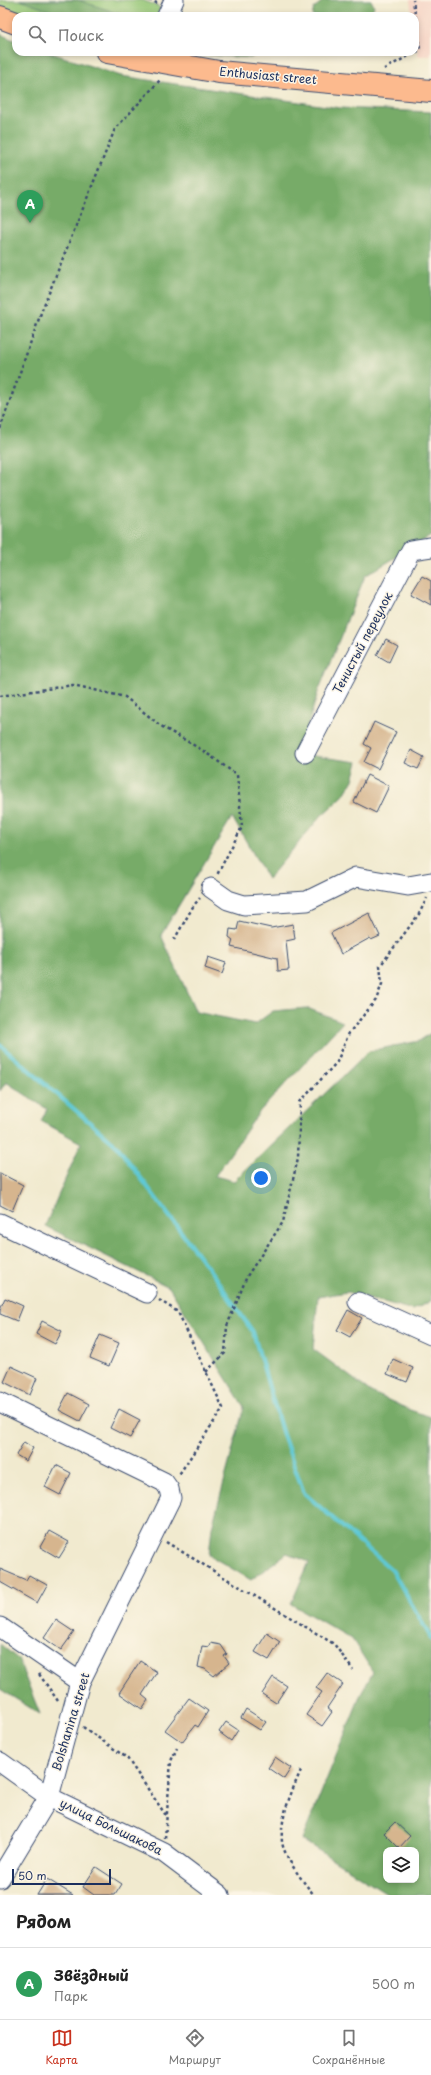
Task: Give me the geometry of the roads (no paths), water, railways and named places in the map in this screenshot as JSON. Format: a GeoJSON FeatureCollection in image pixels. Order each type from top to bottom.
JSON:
{"type":"FeatureCollection","features":[{"type":"Feature","properties":{"kind":"main road"},"geometry":{"type":"LineString","coordinates":[[0,17],[12,22]]}},
{"type":"Feature","properties":{"kind":"main road","name":"Enthusiast street"},"geometry":{"type":"LineString","coordinates":[[150,56],[175,64],[219,72],[431,91]]}},
{"type":"Feature","properties":{"kind":"street"},"geometry":{"type":"LineString","coordinates":[[169,12],[174,0]]}},
{"type":"Feature","properties":{"kind":"street","name":"Тенистый переулок"},"geometry":{"type":"LineString","coordinates":[[305,753],[411,550],[431,547]]}},
{"type":"Feature","properties":{"kind":"street"},"geometry":{"type":"LineString","coordinates":[[211,888],[228,900],[244,905],[306,901],[356,878],[430,888]]}},
{"type":"Feature","properties":{"kind":"street"},"geometry":{"type":"LineString","coordinates":[[0,1223],[147,1293]]}},
{"type":"Feature","properties":{"kind":"street"},"geometry":{"type":"LineString","coordinates":[[358,1302],[431,1335]]}},
{"type":"Feature","properties":{"kind":"street","name":"Bolshanina street"},"geometry":{"type":"LineString","coordinates":[[0,1402],[164,1482],[170,1494],[153,1534],[80,1682],[49,1797],[0,1878]]}},
{"type":"Feature","properties":{"kind":"street"},"geometry":{"type":"LineString","coordinates":[[0,1627],[80,1682]]}},
{"type":"Feature","properties":{"kind":"street","name":"улица Большакова"},"geometry":{"type":"LineString","coordinates":[[0,1762],[49,1797],[164,1853],[220,1895]]}},
{"type":"Feature","properties":{"kind":"waterway"},"geometry":{"type":"LineString","coordinates":[[0,1045],[117,1146],[214,1276],[253,1332],[283,1435],[304,1493],[392,1570],[431,1638]]}},
{"type":"Feature","properties":{"kind":"place","name":"Звёздный"},"geometry":{"type":"Point","coordinates":[30,223]}}]}
